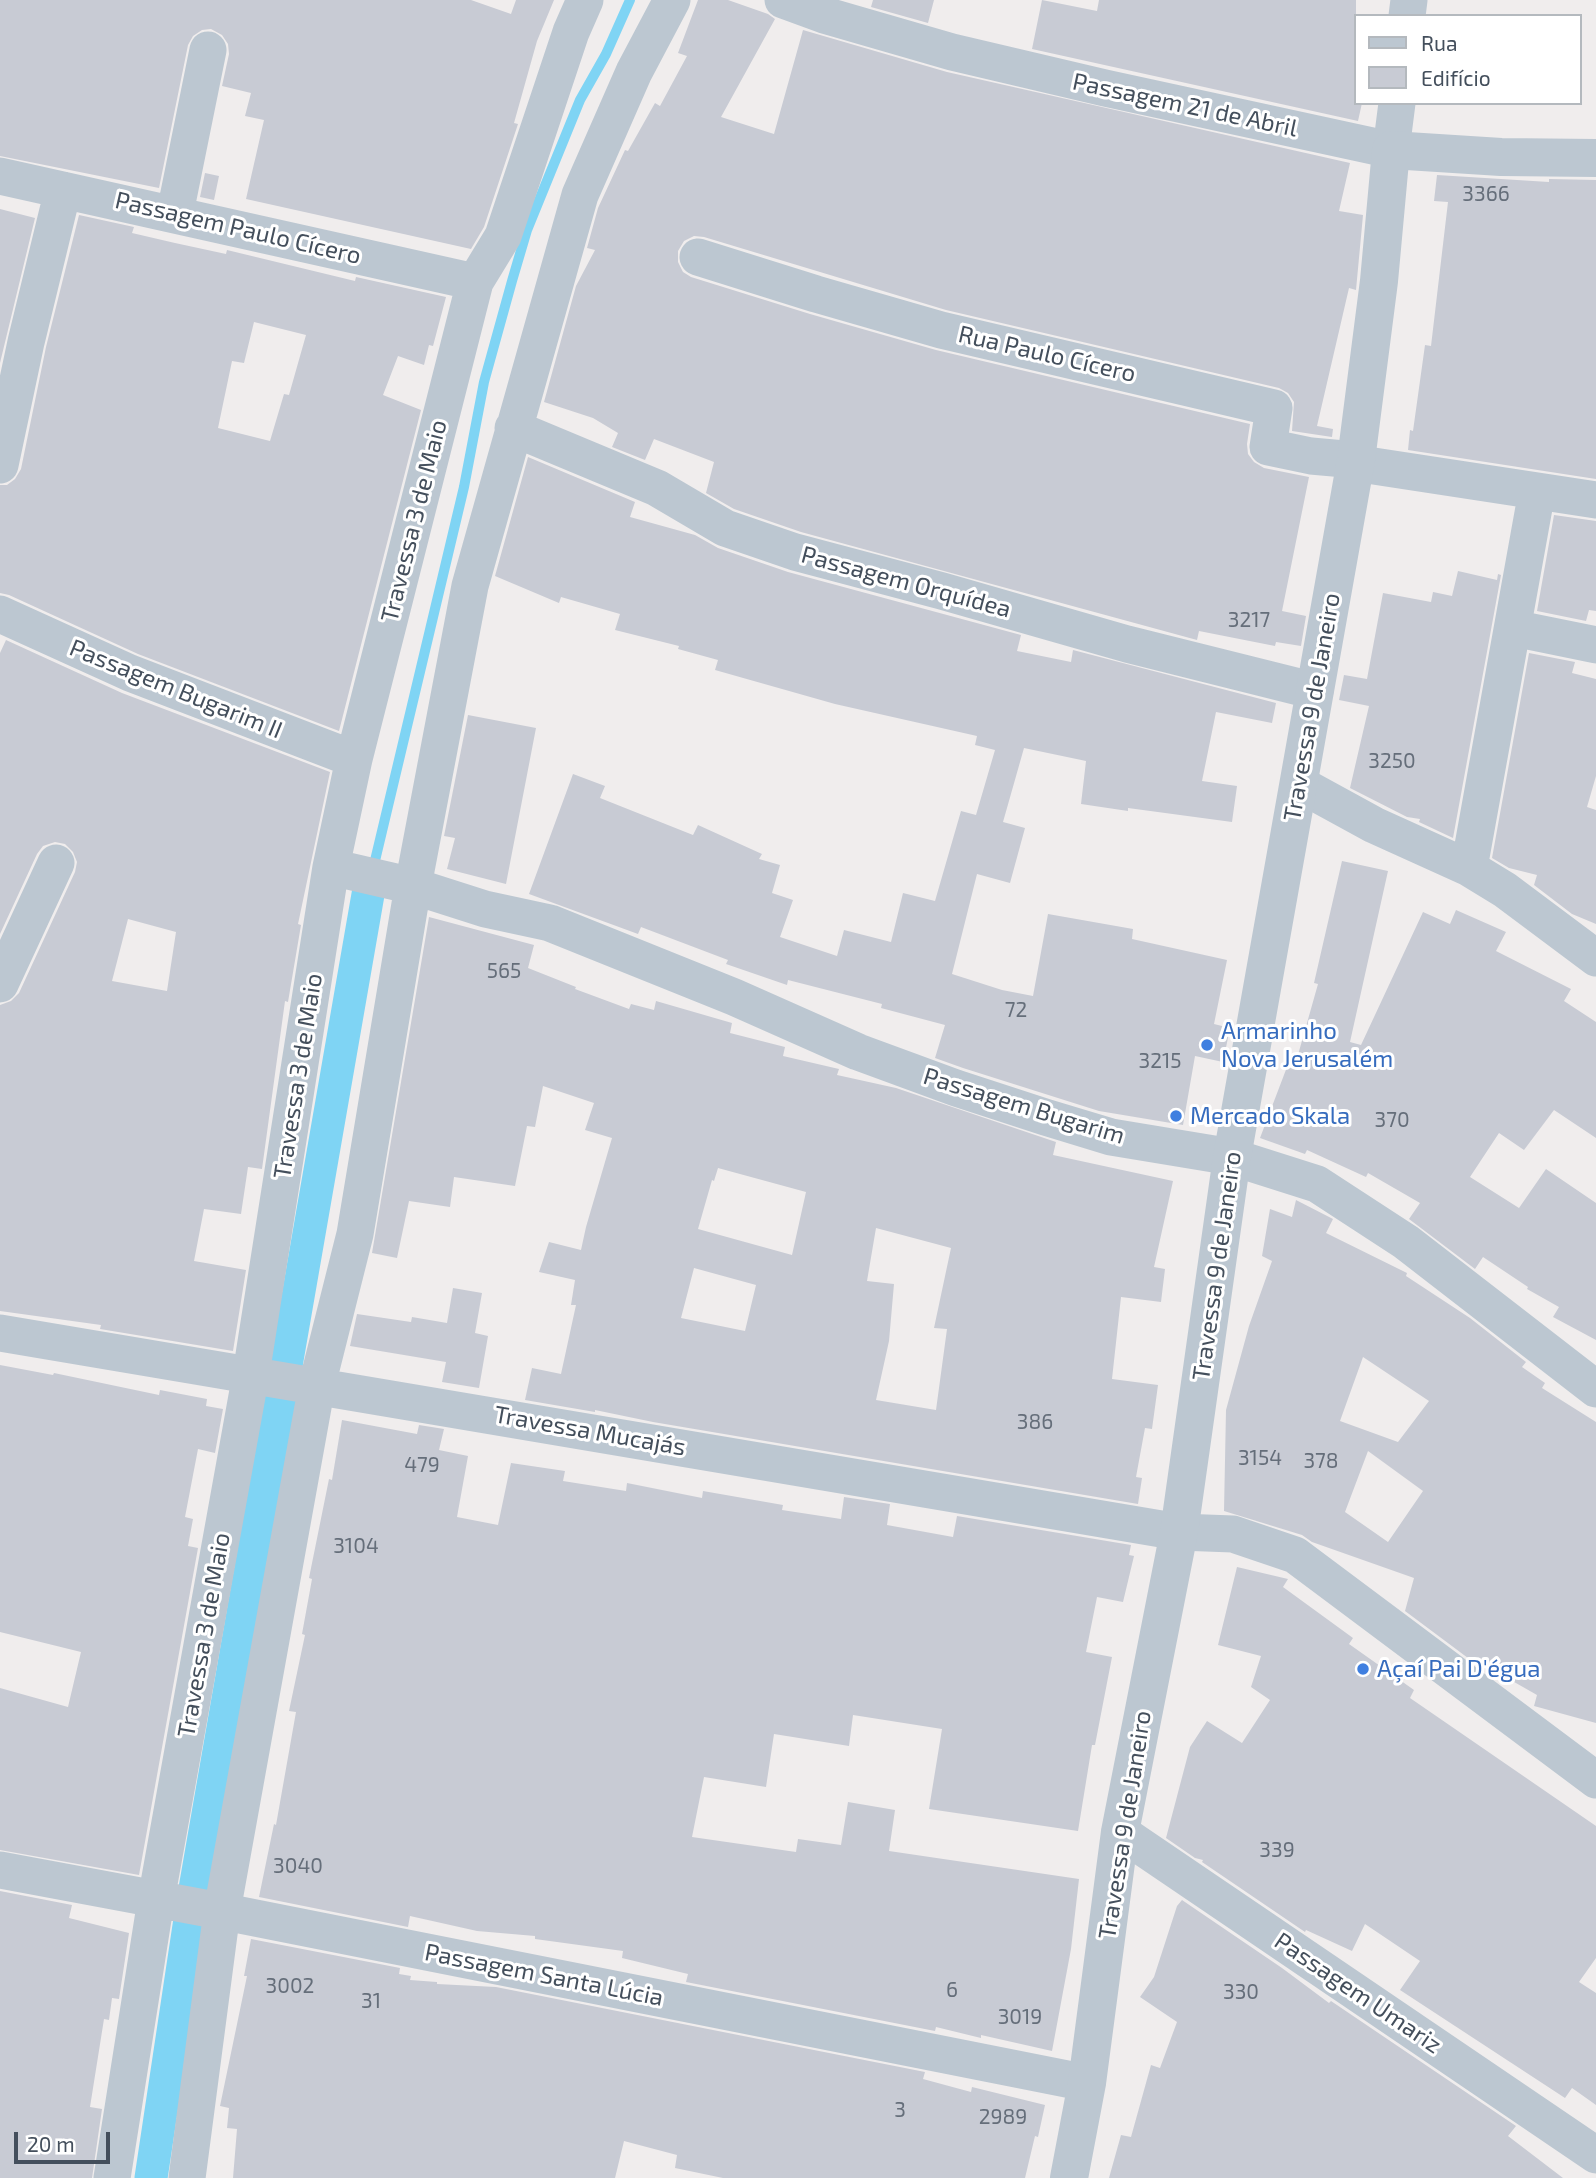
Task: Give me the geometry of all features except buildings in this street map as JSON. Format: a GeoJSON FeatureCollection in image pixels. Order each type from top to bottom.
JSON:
{"type":"FeatureCollection","features":[{"type":"Feature","properties":{"kind":"street","name":"Travessa 3 de Maio"},"geometry":{"type":"LineString","coordinates":[[112,2178],[354,759],[475,282],[503,236],[571,32],[585,0]]}},
{"type":"Feature","properties":{"kind":"street"},"geometry":{"type":"LineString","coordinates":[[187,2178],[218,1911],[317,1385],[355,1234],[401,884],[470,586],[580,194],[634,72],[672,0]]}},
{"type":"Feature","properties":{"kind":"street","name":"Passagem 21 de Abril"},"geometry":{"type":"LineString","coordinates":[[783,0],[824,15],[953,52],[1130,94],[1391,149],[1501,157],[1596,158]]}},
{"type":"Feature","properties":{"kind":"street"},"geometry":{"type":"LineString","coordinates":[[175,213],[208,50]]}},
{"type":"Feature","properties":{"kind":"street","name":"Travessa 9 de Janeiro"},"geometry":{"type":"LineString","coordinates":[[1069,2178],[1087,2083],[1120,1832],[1180,1532],[1232,1157],[1355,462],[1379,281],[1397,105]]}},
{"type":"Feature","properties":{"kind":"street","name":"Passagem Paulo Cícero"},"geometry":{"type":"LineString","coordinates":[[0,176],[475,282]]}},
{"type":"Feature","properties":{"kind":"street"},"geometry":{"type":"LineString","coordinates":[[0,466],[26,342],[63,190]]}},
{"type":"Feature","properties":{"kind":"street","name":"Rua Paulo Cícero"},"geometry":{"type":"LineString","coordinates":[[698,257],[941,330],[1274,408],[1268,447],[1355,462]]}},
{"type":"Feature","properties":{"kind":"street","name":"Passagem Orquídea"},"geometry":{"type":"LineString","coordinates":[[513,428],[657,488],[725,528],[795,552],[1127,644],[1315,691]]}},
{"type":"Feature","properties":{"kind":"street"},"geometry":{"type":"LineString","coordinates":[[1355,462],[1596,500]]}},
{"type":"Feature","properties":{"kind":"street"},"geometry":{"type":"LineString","coordinates":[[1469,869],[1537,491]]}},
{"type":"Feature","properties":{"kind":"street","name":"Passagem Bugarim II"},"geometry":{"type":"LineString","coordinates":[[0,614],[130,673],[354,759]]}},
{"type":"Feature","properties":{"kind":"street"},"geometry":{"type":"LineString","coordinates":[[1513,628],[1596,645]]}},
{"type":"Feature","properties":{"kind":"street"},"geometry":{"type":"LineString","coordinates":[[1299,784],[1374,825],[1469,869],[1505,890],[1596,958]]}},
{"type":"Feature","properties":{"kind":"street"},"geometry":{"type":"LineString","coordinates":[[0,984],[56,863]]}},
{"type":"Feature","properties":{"kind":"street","name":"Passagem Bugarim"},"geometry":{"type":"LineString","coordinates":[[336,869],[401,884],[485,909],[550,923],[734,997],[858,1052],[1111,1137],[1232,1157],[1317,1184],[1406,1242],[1596,1389]]}},
{"type":"Feature","properties":{"kind":"street","name":"Travessa Mucajás"},"geometry":{"type":"LineString","coordinates":[[0,1333],[1180,1532],[1233,1534],[1296,1555],[1596,1780]]}},
{"type":"Feature","properties":{"kind":"street","name":"Passagem Umariz"},"geometry":{"type":"LineString","coordinates":[[1120,1832],[1596,2155]]}},
{"type":"Feature","properties":{"kind":"street","name":"Passagem Santa Lúcia"},"geometry":{"type":"LineString","coordinates":[[0,1870],[1087,2083]]}},
{"type":"Feature","properties":{"kind":"waterway"},"geometry":{"type":"LineString","coordinates":[[373,869],[464,487],[484,382],[527,230],[580,100],[606,54],[630,0]]}},
{"type":"Feature","properties":{"kind":"waterway"},"geometry":{"type":"LineString","coordinates":[[151,2178],[192,1906],[370,883]]}},
{"type":"Feature","properties":{"kind":"place","name":"Armarinho Nova Jerusalém"},"geometry":{"type":"Point","coordinates":[1207,1045]}},
{"type":"Feature","properties":{"kind":"place","name":"Mercado Skala"},"geometry":{"type":"Point","coordinates":[1176,1116]}},
{"type":"Feature","properties":{"kind":"place","name":"Açaí Pai D'égua"},"geometry":{"type":"Point","coordinates":[1363,1669]}}]}
